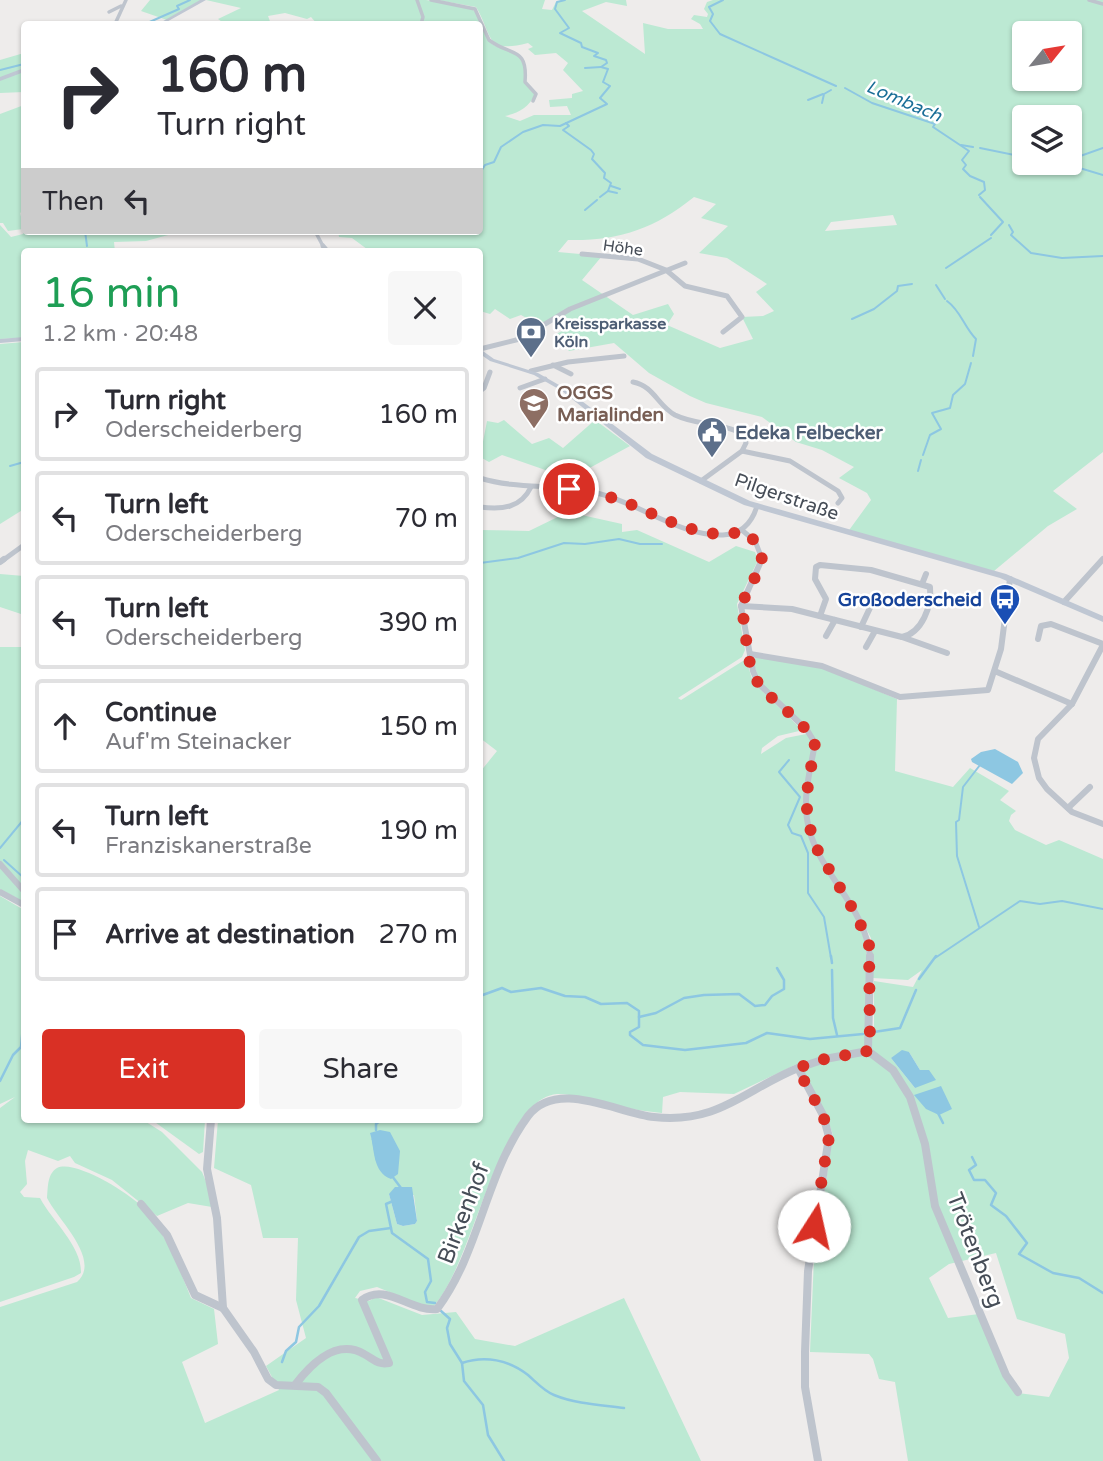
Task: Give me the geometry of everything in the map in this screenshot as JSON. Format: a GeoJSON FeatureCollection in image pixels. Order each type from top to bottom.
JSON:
{"type":"FeatureCollection","features":[{"type":"Feature","properties":{"kind":"main road"},"geometry":{"type":"LineString","coordinates":[[166,21],[204,0]]}},
{"type":"Feature","properties":{"kind":"main road"},"geometry":{"type":"LineString","coordinates":[[0,79],[21,71]]}},
{"type":"Feature","properties":{"kind":"main road"},"geometry":{"type":"LineString","coordinates":[[0,341],[21,339]]}},
{"type":"Feature","properties":{"kind":"main road","name":"Pilgerstraße"},"geometry":{"type":"LineString","coordinates":[[483,354],[492,360],[531,370],[569,394],[642,451],[757,506],[1010,579],[1103,619]]}},
{"type":"Feature","properties":{"kind":"street"},"geometry":{"type":"LineString","coordinates":[[116,21],[126,0]]}},
{"type":"Feature","properties":{"kind":"street"},"geometry":{"type":"LineString","coordinates":[[417,0],[422,21]]}},
{"type":"Feature","properties":{"kind":"street"},"geometry":{"type":"LineString","coordinates":[[431,0],[475,9],[481,21]]}},
{"type":"Feature","properties":{"kind":"street"},"geometry":{"type":"LineString","coordinates":[[1089,0],[1103,4]]}},
{"type":"Feature","properties":{"kind":"street"},"geometry":{"type":"LineString","coordinates":[[109,12],[121,6]]}},
{"type":"Feature","properties":{"kind":"street"},"geometry":{"type":"LineString","coordinates":[[483,26],[490,40],[497,46],[517,53],[524,60],[527,66],[525,82],[536,94],[533,101]]}},
{"type":"Feature","properties":{"kind":"street","name":"Höhe"},"geometry":{"type":"LineString","coordinates":[[582,254],[639,259],[666,270],[685,286],[729,298],[742,317],[723,332]]}},
{"type":"Feature","properties":{"kind":"street"},"geometry":{"type":"LineString","coordinates":[[483,351],[522,338],[570,310],[685,263]]}},
{"type":"Feature","properties":{"kind":"street"},"geometry":{"type":"LineString","coordinates":[[531,370],[552,364],[624,356]]}},
{"type":"Feature","properties":{"kind":"street"},"geometry":{"type":"LineString","coordinates":[[552,364],[571,374]]}},
{"type":"Feature","properties":{"kind":"street"},"geometry":{"type":"LineString","coordinates":[[483,387],[490,372]]}},
{"type":"Feature","properties":{"kind":"street"},"geometry":{"type":"LineString","coordinates":[[520,388],[545,379]]}},
{"type":"Feature","properties":{"kind":"street"},"geometry":{"type":"LineString","coordinates":[[633,382],[652,389],[673,413],[723,425],[741,433],[747,443],[743,451],[701,481]]}},
{"type":"Feature","properties":{"kind":"street"},"geometry":{"type":"LineString","coordinates":[[743,451],[795,463],[838,491],[842,498],[838,503]]}},
{"type":"Feature","properties":{"kind":"street"},"geometry":{"type":"LineString","coordinates":[[483,479],[503,485],[595,492],[714,535],[743,531],[752,521],[757,506]]}},
{"type":"Feature","properties":{"kind":"street"},"geometry":{"type":"LineString","coordinates":[[483,507],[498,509],[511,506],[526,497],[531,487]]}},
{"type":"Feature","properties":{"kind":"street"},"geometry":{"type":"LineString","coordinates":[[743,531],[755,541],[763,561],[741,606],[758,682],[807,730],[815,743],[807,792],[807,820],[818,851],[857,916],[869,945],[871,979],[868,1051],[825,1059],[797,1068],[823,1115],[829,1137],[808,1271],[805,1340],[804,1387],[818,1461]]}},
{"type":"Feature","properties":{"kind":"street"},"geometry":{"type":"LineString","coordinates":[[0,562],[21,547]]}},
{"type":"Feature","properties":{"kind":"street"},"geometry":{"type":"LineString","coordinates":[[1065,602],[1103,559]]}},
{"type":"Feature","properties":{"kind":"street"},"geometry":{"type":"LineString","coordinates":[[880,573],[883,563]]}},
{"type":"Feature","properties":{"kind":"street"},"geometry":{"type":"LineString","coordinates":[[820,616],[826,599],[815,579],[816,567],[827,565],[880,573],[922,584],[932,589],[918,629],[913,635],[902,637]]}},
{"type":"Feature","properties":{"kind":"street"},"geometry":{"type":"LineString","coordinates":[[922,584],[926,574]]}},
{"type":"Feature","properties":{"kind":"street"},"geometry":{"type":"LineString","coordinates":[[750,654],[822,666],[900,697],[988,690],[997,671],[1010,579]]}},
{"type":"Feature","properties":{"kind":"street"},"geometry":{"type":"LineString","coordinates":[[861,627],[876,595]]}},
{"type":"Feature","properties":{"kind":"street"},"geometry":{"type":"LineString","coordinates":[[741,606],[792,609],[902,637],[947,653]]}},
{"type":"Feature","properties":{"kind":"street"},"geometry":{"type":"LineString","coordinates":[[826,636],[835,620]]}},
{"type":"Feature","properties":{"kind":"street"},"geometry":{"type":"LineString","coordinates":[[1038,639],[1041,626],[1051,624],[1103,644],[1072,704],[1038,739],[1034,751],[1035,767],[1046,789],[1083,818],[1103,824]]}},
{"type":"Feature","properties":{"kind":"street"},"geometry":{"type":"LineString","coordinates":[[866,647],[875,631]]}},
{"type":"Feature","properties":{"kind":"street"},"geometry":{"type":"LineString","coordinates":[[997,671],[1072,704]]}},
{"type":"Feature","properties":{"kind":"street"},"geometry":{"type":"LineString","coordinates":[[1068,808],[1090,787]]}},
{"type":"Feature","properties":{"kind":"street"},"geometry":{"type":"LineString","coordinates":[[0,864],[21,888]]}},
{"type":"Feature","properties":{"kind":"street"},"geometry":{"type":"LineString","coordinates":[[0,892],[21,903]]}},
{"type":"Feature","properties":{"kind":"street","name":"Trötenberg"},"geometry":{"type":"LineString","coordinates":[[868,1051],[881,1057],[899,1079],[909,1097],[921,1128],[937,1212],[1006,1376],[1018,1392]]}},
{"type":"Feature","properties":{"kind":"street","name":"Birkenhof"},"geometry":{"type":"LineString","coordinates":[[295,1385],[310,1364],[334,1350],[354,1350],[378,1364],[389,1363],[362,1300],[368,1294],[374,1291],[384,1293],[424,1311],[437,1309],[458,1280],[497,1171],[531,1111],[545,1101],[564,1098],[642,1116],[700,1115],[720,1110],[761,1084],[797,1068]]}},
{"type":"Feature","properties":{"kind":"street"},"geometry":{"type":"LineString","coordinates":[[211,1123],[207,1169],[217,1218],[223,1308]]}},
{"type":"Feature","properties":{"kind":"street"},"geometry":{"type":"LineString","coordinates":[[141,1204],[152,1212],[169,1237],[195,1295],[223,1308],[254,1352],[268,1379],[276,1385],[317,1387],[326,1393],[377,1461]]}},
{"type":"Feature","properties":{"kind":"green space"},"geometry":{"type":"Polygon","coordinates":[[[150,0],[201,0],[167,20],[141,11],[150,0]]]}},
{"type":"Feature","properties":{"kind":"green space"},"geometry":{"type":"Polygon","coordinates":[[[206,0],[426,0],[470,7],[480,21],[314,21],[311,17],[307,19],[285,13],[268,16],[270,21],[218,19],[241,8],[206,0]]]}},
{"type":"Feature","properties":{"kind":"green space"},"geometry":{"type":"Polygon","coordinates":[[[437,0],[545,0],[542,9],[552,10],[556,2],[563,0],[626,0],[627,6],[606,2],[582,11],[645,54],[643,23],[668,29],[703,29],[691,19],[694,15],[707,17],[704,9],[707,2],[713,0],[1103,0],[1103,452],[1053,491],[1077,509],[1048,526],[994,571],[847,533],[871,500],[867,493],[839,478],[854,467],[822,450],[796,442],[762,417],[706,403],[690,396],[649,373],[614,343],[569,351],[556,334],[562,331],[552,320],[541,326],[521,315],[510,319],[495,309],[490,314],[483,312],[483,248],[366,248],[352,238],[339,235],[483,235],[483,29],[491,43],[519,55],[525,69],[524,82],[535,94],[523,109],[505,116],[520,121],[534,115],[571,115],[567,106],[550,107],[549,100],[572,98],[572,94],[583,91],[563,70],[568,63],[556,53],[535,55],[528,49],[533,47],[528,43],[514,46],[497,44],[492,40],[476,7],[437,0]],[[694,197],[650,225],[604,238],[568,240],[558,252],[602,256],[582,280],[633,315],[668,304],[674,314],[667,325],[720,348],[753,339],[742,317],[763,316],[774,311],[756,292],[767,284],[727,258],[699,253],[728,226],[701,218],[716,204],[694,197]],[[893,215],[831,222],[825,231],[897,225],[893,215]]]}},
{"type":"Feature","properties":{"kind":"green space"},"geometry":{"type":"Polygon","coordinates":[[[21,54],[21,92],[0,93],[0,60],[21,54]]]}},
{"type":"Feature","properties":{"kind":"green space"},"geometry":{"type":"Polygon","coordinates":[[[21,106],[21,229],[8,231],[3,223],[0,223],[0,114],[21,106]]]}},
{"type":"Feature","properties":{"kind":"green space"},"geometry":{"type":"Polygon","coordinates":[[[0,225],[11,237],[21,234],[168,235],[146,241],[114,242],[115,248],[21,248],[21,338],[0,339],[0,225]]]}},
{"type":"Feature","properties":{"kind":"green space"},"geometry":{"type":"Polygon","coordinates":[[[21,342],[21,511],[0,524],[0,344],[21,342]]]}},
{"type":"Feature","properties":{"kind":"green space"},"geometry":{"type":"Polygon","coordinates":[[[504,420],[532,444],[549,438],[563,448],[595,420],[630,446],[584,471],[574,480],[502,455],[489,462],[483,459],[487,421],[498,423],[504,420]]]}},
{"type":"Feature","properties":{"kind":"green space"},"geometry":{"type":"Polygon","coordinates":[[[568,512],[622,524],[622,532],[637,530],[709,562],[736,546],[755,552],[758,560],[737,604],[745,650],[742,657],[678,698],[681,700],[746,659],[753,682],[800,728],[799,731],[778,736],[762,748],[761,754],[786,738],[811,733],[760,682],[752,659],[759,657],[821,667],[897,699],[895,771],[953,787],[970,768],[1009,791],[1000,800],[1016,811],[1009,821],[1015,830],[1046,845],[1059,840],[1103,859],[1103,1461],[908,1461],[895,1382],[879,1379],[869,1354],[810,1352],[814,1258],[833,1135],[826,1115],[797,1064],[734,1094],[680,1092],[663,1097],[662,1113],[561,1094],[536,1103],[518,1124],[502,1154],[460,1259],[446,1288],[431,1309],[377,1287],[360,1291],[355,1298],[369,1301],[376,1297],[422,1315],[456,1312],[475,1339],[515,1346],[624,1298],[701,1461],[0,1461],[0,1307],[77,1282],[83,1273],[84,1263],[76,1240],[47,1198],[50,1177],[57,1168],[65,1166],[87,1172],[124,1192],[139,1204],[163,1237],[191,1298],[214,1309],[218,1344],[182,1362],[205,1423],[279,1390],[266,1366],[306,1338],[296,1300],[298,1238],[263,1238],[251,1185],[214,1168],[218,1123],[483,1123],[483,768],[497,751],[483,740],[483,530],[529,531],[568,512]],[[850,899],[866,945],[867,1031],[874,1031],[874,981],[913,987],[922,970],[908,980],[873,978],[871,938],[850,899]],[[909,1052],[891,1058],[915,1088],[920,1070],[909,1052]],[[389,1194],[397,1224],[415,1224],[417,1221],[414,1195],[389,1194]],[[996,1253],[949,1264],[929,1278],[948,1318],[979,1314],[1018,1393],[1049,1397],[1069,1358],[1065,1334],[1017,1319],[996,1253]]]}},
{"type":"Feature","properties":{"kind":"green space"},"geometry":{"type":"Polygon","coordinates":[[[0,574],[21,576],[21,614],[0,607],[0,574]]]}},
{"type":"Feature","properties":{"kind":"green space"},"geometry":{"type":"Polygon","coordinates":[[[0,647],[21,647],[21,900],[0,889],[0,647]]]}},
{"type":"Feature","properties":{"kind":"green space"},"geometry":{"type":"Polygon","coordinates":[[[0,896],[21,908],[21,1123],[148,1123],[162,1132],[202,1172],[212,1207],[188,1203],[157,1216],[112,1180],[75,1163],[70,1156],[58,1161],[28,1150],[25,1161],[27,1184],[20,1192],[24,1197],[40,1198],[72,1243],[81,1273],[0,1302],[0,1108],[15,1097],[0,1104],[0,896]]]}},
{"type":"Feature","properties":{"kind":"green space"},"geometry":{"type":"Polygon","coordinates":[[[156,1123],[205,1123],[203,1152],[199,1154],[156,1123]]]}},
{"type":"Feature","properties":{"kind":"water"},"geometry":{"type":"Polygon","coordinates":[[[995,749],[1018,762],[1023,773],[1012,784],[972,762],[971,759],[981,752],[995,749]]]}},
{"type":"Feature","properties":{"kind":"water"},"geometry":{"type":"Polygon","coordinates":[[[902,1050],[909,1052],[920,1070],[929,1070],[936,1080],[915,1088],[891,1058],[902,1050]]]}},
{"type":"Feature","properties":{"kind":"water"},"geometry":{"type":"Polygon","coordinates":[[[941,1086],[952,1109],[939,1115],[926,1109],[914,1095],[941,1086]]]}},
{"type":"Feature","properties":{"kind":"water"},"geometry":{"type":"Polygon","coordinates":[[[380,1130],[390,1132],[400,1151],[398,1174],[391,1179],[380,1171],[375,1159],[370,1133],[380,1130]]]}},
{"type":"Feature","properties":{"kind":"water"},"geometry":{"type":"Polygon","coordinates":[[[395,1187],[412,1187],[417,1221],[415,1224],[397,1224],[389,1194],[395,1187]]]}},
{"type":"Feature","properties":{"kind":"waterway"},"geometry":{"type":"LineString","coordinates":[[152,21],[179,9],[177,6],[190,0]]}},
{"type":"Feature","properties":{"kind":"waterway"},"geometry":{"type":"LineString","coordinates":[[565,0],[557,2],[555,9],[569,28],[560,33],[581,43],[582,47],[598,53],[594,56],[606,60],[607,63],[601,67]]}},
{"type":"Feature","properties":{"kind":"waterway","name":"Lombach"},"geometry":{"type":"LineString","coordinates":[[723,0],[709,7],[713,14],[710,21],[720,34],[836,86]]}},
{"type":"Feature","properties":{"kind":"waterway"},"geometry":{"type":"LineString","coordinates":[[0,70],[21,65]]}},
{"type":"Feature","properties":{"kind":"waterway"},"geometry":{"type":"LineString","coordinates":[[566,123],[607,104],[600,98],[610,86],[603,82],[608,69],[601,67]]}},
{"type":"Feature","properties":{"kind":"waterway"},"geometry":{"type":"LineString","coordinates":[[585,68],[601,67]]}},
{"type":"Feature","properties":{"kind":"waterway","name":"Lombach"},"geometry":{"type":"LineString","coordinates":[[845,88],[872,103],[935,124],[933,127],[969,151],[962,160],[966,165],[963,169],[970,176],[984,182],[985,190],[979,195]]}},
{"type":"Feature","properties":{"kind":"waterway"},"geometry":{"type":"LineString","coordinates":[[822,103],[824,94],[831,90]]}},
{"type":"Feature","properties":{"kind":"waterway"},"geometry":{"type":"LineString","coordinates":[[808,100],[823,94]]}},
{"type":"Feature","properties":{"kind":"waterway"},"geometry":{"type":"LineString","coordinates":[[483,168],[494,162],[501,147],[523,132],[543,125],[560,126],[566,123]]}},
{"type":"Feature","properties":{"kind":"waterway"},"geometry":{"type":"LineString","coordinates":[[566,123],[569,126],[563,130],[594,154],[592,159],[605,173],[604,178],[611,183],[608,191]]}},
{"type":"Feature","properties":{"kind":"waterway","name":"Lombach"},"geometry":{"type":"LineString","coordinates":[[961,145],[973,147]]}},
{"type":"Feature","properties":{"kind":"waterway"},"geometry":{"type":"LineString","coordinates":[[980,148],[1012,155]]}},
{"type":"Feature","properties":{"kind":"waterway"},"geometry":{"type":"LineString","coordinates":[[1082,155],[1103,148]]}},
{"type":"Feature","properties":{"kind":"waterway"},"geometry":{"type":"LineString","coordinates":[[1082,169],[1103,175]]}},
{"type":"Feature","properties":{"kind":"waterway"},"geometry":{"type":"LineString","coordinates":[[611,186],[620,189]]}},
{"type":"Feature","properties":{"kind":"waterway"},"geometry":{"type":"LineString","coordinates":[[600,197],[608,191]]}},
{"type":"Feature","properties":{"kind":"waterway"},"geometry":{"type":"LineString","coordinates":[[608,191],[617,193]]}},
{"type":"Feature","properties":{"kind":"waterway","name":"Lombach"},"geometry":{"type":"LineString","coordinates":[[980,197],[1003,222],[991,235]]}},
{"type":"Feature","properties":{"kind":"waterway"},"geometry":{"type":"LineString","coordinates":[[585,210],[597,200]]}},
{"type":"Feature","properties":{"kind":"waterway","name":"Lombach"},"geometry":{"type":"LineString","coordinates":[[1009,225],[1013,232],[1011,235],[1031,253],[1062,258],[1103,256]]}},
{"type":"Feature","properties":{"kind":"waterway"},"geometry":{"type":"LineString","coordinates":[[86,235],[87,246]]}},
{"type":"Feature","properties":{"kind":"waterway"},"geometry":{"type":"LineString","coordinates":[[946,268],[991,238]]}},
{"type":"Feature","properties":{"kind":"waterway"},"geometry":{"type":"LineString","coordinates":[[852,319],[874,309],[897,291],[898,286],[912,284]]}},
{"type":"Feature","properties":{"kind":"waterway"},"geometry":{"type":"LineString","coordinates":[[936,285],[945,299]]}},
{"type":"Feature","properties":{"kind":"waterway"},"geometry":{"type":"LineString","coordinates":[[947,301],[956,309],[976,339],[973,356]]}},
{"type":"Feature","properties":{"kind":"waterway"},"geometry":{"type":"LineString","coordinates":[[923,455],[930,435],[941,429],[932,413],[950,408],[953,395],[965,384],[971,363]]}},
{"type":"Feature","properties":{"kind":"waterway"},"geometry":{"type":"LineString","coordinates":[[918,471],[921,460]]}},
{"type":"Feature","properties":{"kind":"waterway"},"geometry":{"type":"LineString","coordinates":[[10,466],[21,463]]}},
{"type":"Feature","properties":{"kind":"waterway"},"geometry":{"type":"LineString","coordinates":[[483,563],[518,558],[564,543],[585,544],[619,539],[640,544],[662,544]]}},
{"type":"Feature","properties":{"kind":"waterway"},"geometry":{"type":"LineString","coordinates":[[789,760],[779,772],[800,797],[788,825],[792,833],[801,836],[808,853],[808,893],[824,917],[831,958]]}},
{"type":"Feature","properties":{"kind":"waterway"},"geometry":{"type":"LineString","coordinates":[[979,927],[957,856],[956,822],[959,820],[963,787],[980,765]]}},
{"type":"Feature","properties":{"kind":"waterway"},"geometry":{"type":"LineString","coordinates":[[0,848],[21,823]]}},
{"type":"Feature","properties":{"kind":"waterway"},"geometry":{"type":"LineString","coordinates":[[4,860],[21,875]]}},
{"type":"Feature","properties":{"kind":"waterway"},"geometry":{"type":"LineString","coordinates":[[935,958],[1020,901],[1040,904],[1062,901],[1103,909]]}},
{"type":"Feature","properties":{"kind":"waterway"},"geometry":{"type":"LineString","coordinates":[[831,956],[832,963]]}},
{"type":"Feature","properties":{"kind":"waterway"},"geometry":{"type":"LineString","coordinates":[[919,979],[936,956]]}},
{"type":"Feature","properties":{"kind":"waterway"},"geometry":{"type":"LineString","coordinates":[[639,1017],[656,1013],[684,998],[704,995],[739,994],[755,1006],[765,1005],[772,996],[784,989],[784,980],[777,968]]}},
{"type":"Feature","properties":{"kind":"waterway"},"geometry":{"type":"LineString","coordinates":[[832,970],[833,1018],[837,1035]]}},
{"type":"Feature","properties":{"kind":"waterway"},"geometry":{"type":"LineString","coordinates":[[483,995],[502,988],[511,992],[541,988],[565,996],[585,997],[601,1004],[627,1003],[639,1011],[639,1017]]}},
{"type":"Feature","properties":{"kind":"waterway"},"geometry":{"type":"LineString","coordinates":[[874,1032],[900,1028],[916,990]]}},
{"type":"Feature","properties":{"kind":"waterway"},"geometry":{"type":"LineString","coordinates":[[639,1017],[639,1027],[630,1032],[630,1035],[643,1045],[685,1050],[746,1043],[767,1033],[810,1039],[863,1034]]}},
{"type":"Feature","properties":{"kind":"waterway"},"geometry":{"type":"LineString","coordinates":[[0,1081],[13,1055],[21,1047]]}},
{"type":"Feature","properties":{"kind":"waterway"},"geometry":{"type":"LineString","coordinates":[[938,1113],[943,1123]]}},
{"type":"Feature","properties":{"kind":"waterway"},"geometry":{"type":"LineString","coordinates":[[376,1130],[377,1123]]}},
{"type":"Feature","properties":{"kind":"waterway"},"geometry":{"type":"LineString","coordinates":[[373,1139],[377,1160]]}},
{"type":"Feature","properties":{"kind":"waterway"},"geometry":{"type":"LineString","coordinates":[[972,1157],[976,1165],[969,1170],[974,1180],[985,1180],[996,1193],[991,1205],[1006,1216],[1027,1243],[1019,1254],[1053,1273],[1079,1278],[1103,1293]]}},
{"type":"Feature","properties":{"kind":"waterway"},"geometry":{"type":"LineString","coordinates":[[392,1176],[401,1188]]}},
{"type":"Feature","properties":{"kind":"waterway"},"geometry":{"type":"LineString","coordinates":[[391,1228],[386,1204],[393,1201]]}},
{"type":"Feature","properties":{"kind":"waterway"},"geometry":{"type":"LineString","coordinates":[[282,1362],[286,1351],[296,1342],[299,1327],[319,1306],[359,1237],[369,1231],[391,1228]]}},
{"type":"Feature","properties":{"kind":"waterway"},"geometry":{"type":"LineString","coordinates":[[391,1228],[392,1233],[428,1259],[431,1281],[425,1292],[427,1302],[435,1303]]}},
{"type":"Feature","properties":{"kind":"waterway"},"geometry":{"type":"LineString","coordinates":[[441,1311],[450,1319],[447,1328],[450,1344],[462,1363]]}},
{"type":"Feature","properties":{"kind":"waterway"},"geometry":{"type":"LineString","coordinates":[[462,1363],[479,1359],[496,1360],[521,1370],[554,1395],[580,1402],[624,1408]]}},
{"type":"Feature","properties":{"kind":"waterway"},"geometry":{"type":"LineString","coordinates":[[462,1363],[464,1381],[483,1405],[488,1435],[504,1461]]}},
{"type":"Feature","properties":{"kind":"place","name":"Kreissparkasse Köln"},"geometry":{"type":"Point","coordinates":[531,359]}},
{"type":"Feature","properties":{"kind":"place","name":"OGGS Marialinden"},"geometry":{"type":"Point","coordinates":[534,430]}},
{"type":"Feature","properties":{"kind":"place","name":"Edeka Felbecker"},"geometry":{"type":"Point","coordinates":[712,459]}},
{"type":"Feature","properties":{"kind":"place","name":"Großoderscheid"},"geometry":{"type":"Point","coordinates":[1005,626]}},
{"type":"Feature","properties":{"kind":"route"},"geometry":{"type":"LineString","coordinates":[[569,489],[595,492],[714,535],[743,531],[755,541],[760,550],[763,561],[741,606],[752,671],[758,682],[807,730],[815,743],[816,750],[807,792],[807,820],[818,851],[857,916],[869,945],[871,979],[868,1051],[825,1059],[797,1068],[823,1115],[829,1137],[814,1226]]}}]}
